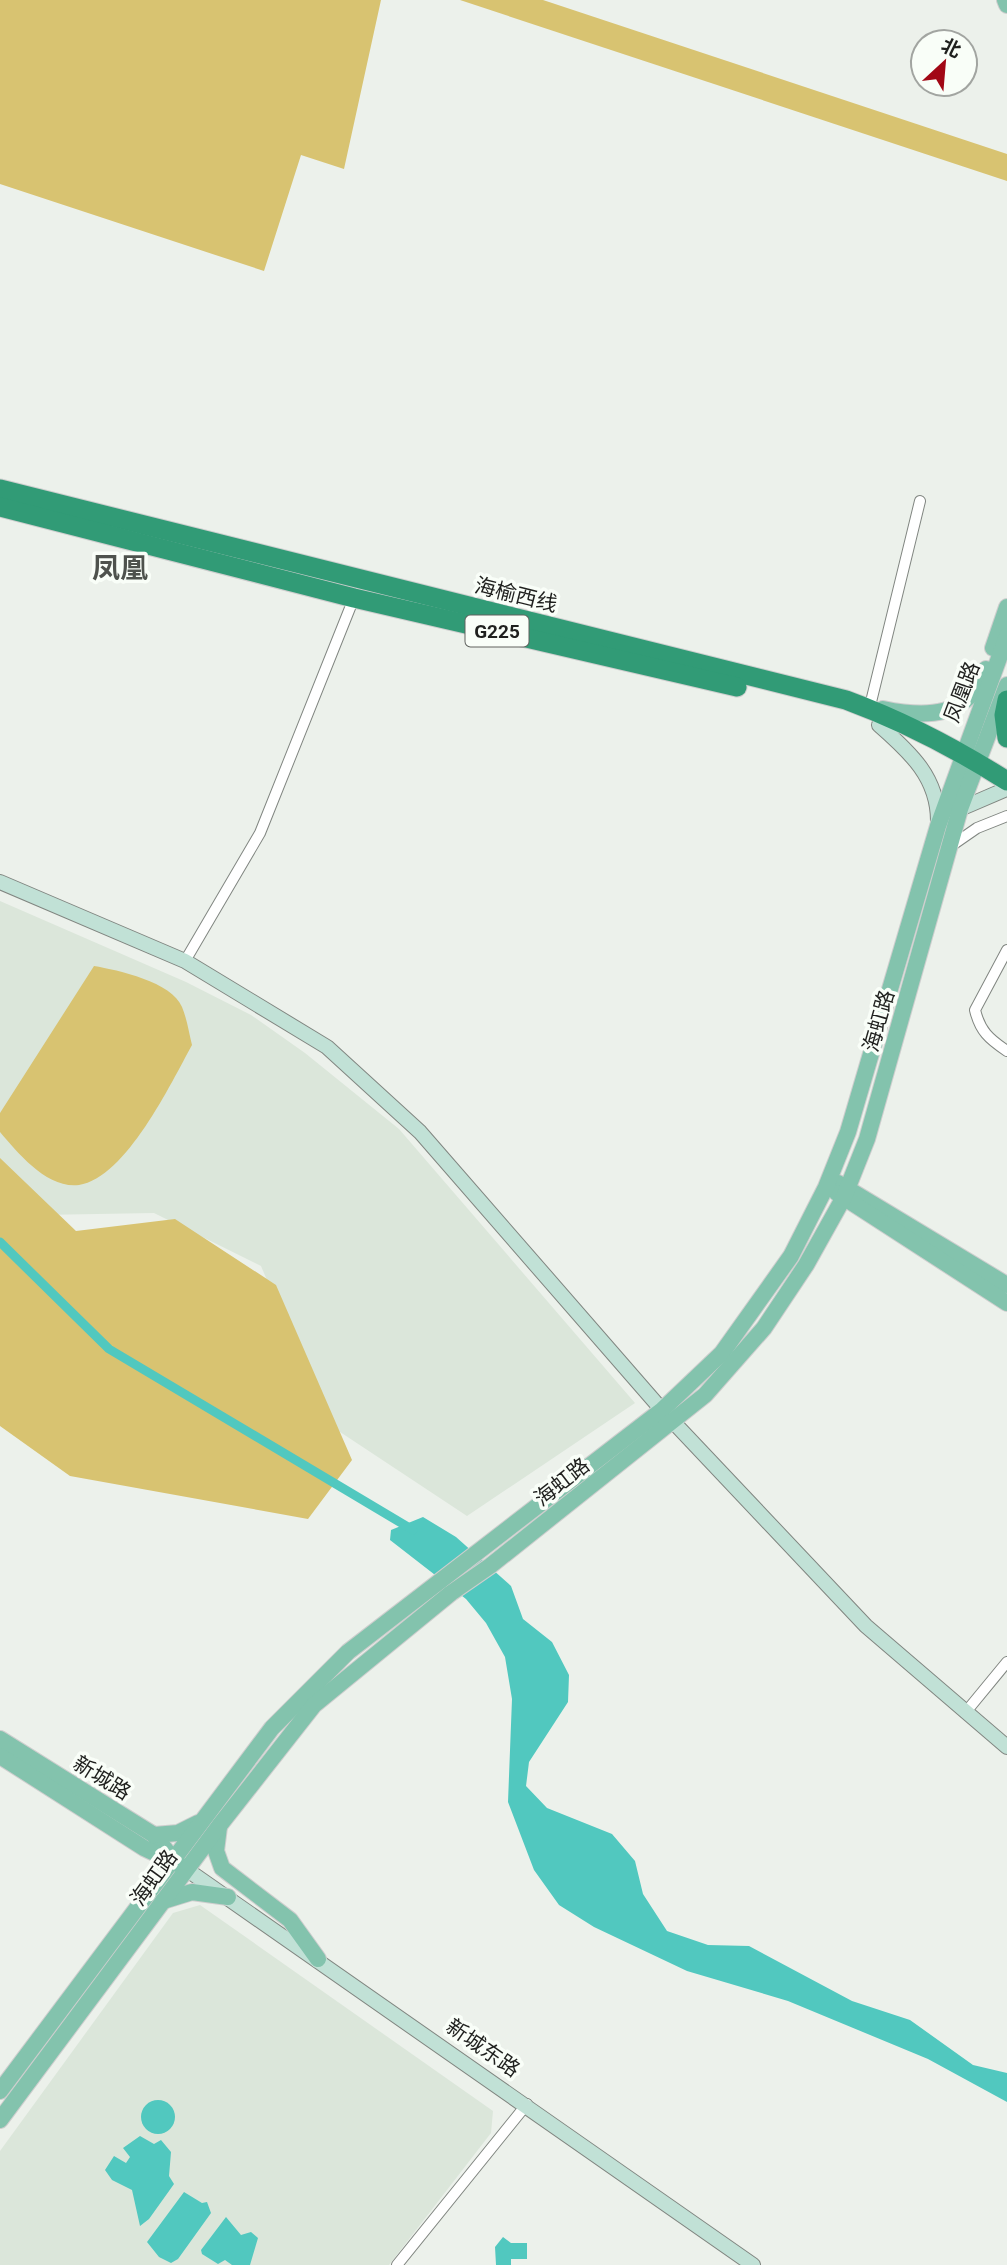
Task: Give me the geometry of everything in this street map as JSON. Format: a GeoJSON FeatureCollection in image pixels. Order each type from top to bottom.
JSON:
{"type":"FeatureCollection","features":[{"type":"Feature","properties":{"kind":"highway","name":"海榆西线"},"geometry":{"type":"LineString","coordinates":[[0,489],[846,701],[890,717],[1006,788]]}},
{"type":"Feature","properties":{"kind":"highway","name":"海榆西线"},"geometry":{"type":"LineString","coordinates":[[0,508],[354,598],[772,695],[880,725],[972,766]]}},
{"type":"Feature","properties":{"kind":"highway"},"geometry":{"type":"LineString","coordinates":[[1007,701],[1004,715],[1007,738]]}},
{"type":"Feature","properties":{"kind":"main road"},"geometry":{"type":"LineString","coordinates":[[1004,0],[1007,5]]}},
{"type":"Feature","properties":{"kind":"main road"},"geometry":{"type":"LineString","coordinates":[[846,701],[909,715],[935,715],[951,711],[968,698],[982,680],[1007,607]]}},
{"type":"Feature","properties":{"kind":"main road","name":"凤凰路"},"geometry":{"type":"LineString","coordinates":[[972,766],[1007,636]]}},
{"type":"Feature","properties":{"kind":"main road","name":"凤凰路"},"geometry":{"type":"LineString","coordinates":[[972,766],[1007,685]]}},
{"type":"Feature","properties":{"kind":"main road","name":"海虹路"},"geometry":{"type":"LineString","coordinates":[[0,2091],[143,1900],[219,1826],[314,1705],[446,1587],[476,1553],[668,1415],[716,1385],[764,1328],[806,1265],[846,1192],[867,1139],[972,766]]}},
{"type":"Feature","properties":{"kind":"main road","name":"海虹路"},"geometry":{"type":"LineString","coordinates":[[0,2120],[163,1901],[203,1819],[272,1728],[300,1696],[348,1652],[446,1587],[491,1566],[668,1415],[747,1321],[790,1256],[827,1183],[848,1132],[939,826],[972,766]]}},
{"type":"Feature","properties":{"kind":"main road"},"geometry":{"type":"LineString","coordinates":[[827,1183],[1007,1285]]}},
{"type":"Feature","properties":{"kind":"main road"},"geometry":{"type":"LineString","coordinates":[[846,1192],[1007,1303]]}},
{"type":"Feature","properties":{"kind":"main road","name":"新城路"},"geometry":{"type":"LineString","coordinates":[[0,1740],[180,1864]]}},
{"type":"Feature","properties":{"kind":"main road","name":"新城路"},"geometry":{"type":"LineString","coordinates":[[0,1756],[149,1841]]}},
{"type":"Feature","properties":{"kind":"main road"},"geometry":{"type":"LineString","coordinates":[[143,1900],[151,1871],[149,1841],[178,1833],[203,1819]]}},
{"type":"Feature","properties":{"kind":"main road"},"geometry":{"type":"LineString","coordinates":[[219,1826],[216,1851],[222,1868],[290,1920],[318,1959]]}},
{"type":"Feature","properties":{"kind":"main road"},"geometry":{"type":"LineString","coordinates":[[163,1901],[192,1892],[228,1897]]}},
{"type":"Feature","properties":{"kind":"street"},"geometry":{"type":"LineString","coordinates":[[870,706],[920,501]]}},
{"type":"Feature","properties":{"kind":"street"},"geometry":{"type":"LineString","coordinates":[[185,961],[260,833],[354,598]]}},
{"type":"Feature","properties":{"kind":"street"},"geometry":{"type":"LineString","coordinates":[[880,725],[903,746],[931,782],[938,800],[939,826]]}},
{"type":"Feature","properties":{"kind":"street"},"geometry":{"type":"LineString","coordinates":[[960,809],[1006,788]]}},
{"type":"Feature","properties":{"kind":"street"},"geometry":{"type":"LineString","coordinates":[[951,846],[995,818],[1007,816]]}},
{"type":"Feature","properties":{"kind":"street"},"geometry":{"type":"LineString","coordinates":[[0,882],[185,961],[327,1047],[411,1124],[668,1415],[866,1626],[1007,1748]]}},
{"type":"Feature","properties":{"kind":"street"},"geometry":{"type":"LineString","coordinates":[[1007,950],[975,1010],[979,1027],[988,1039],[1007,1051]]}},
{"type":"Feature","properties":{"kind":"street"},"geometry":{"type":"LineString","coordinates":[[965,1713],[1007,1662]]}},
{"type":"Feature","properties":{"kind":"street","name":"新城东路"},"geometry":{"type":"LineString","coordinates":[[180,1864],[527,2104],[753,2265]]}},
{"type":"Feature","properties":{"kind":"street"},"geometry":{"type":"LineString","coordinates":[[397,2265],[527,2104]]}},
{"type":"Feature","properties":{"kind":"shaded area"},"geometry":{"type":"Polygon","coordinates":[[[0,0],[381,0],[344,169],[301,155],[264,271],[0,184],[0,0]]]}},
{"type":"Feature","properties":{"kind":"shaded area"},"geometry":{"type":"Polygon","coordinates":[[[460,0],[543,0],[1007,154],[1007,181],[460,0]]]}},
{"type":"Feature","properties":{"kind":"shaded area"},"geometry":{"type":"Polygon","coordinates":[[[0,901],[186,982],[251,1015],[305,1053],[399,1129],[635,1403],[467,1516],[328,1424],[261,1266],[154,1213],[40,1215],[0,1176],[0,901]]]}},
{"type":"Feature","properties":{"kind":"shaded area"},"geometry":{"type":"Polygon","coordinates":[[[94,966],[156,984],[176,998],[187,1021],[192,1045],[145,1127],[114,1166],[96,1179],[79,1185],[67,1185],[45,1176],[15,1150],[0,1132],[0,1113],[94,966]]]}},
{"type":"Feature","properties":{"kind":"shaded area"},"geometry":{"type":"Polygon","coordinates":[[[0,1158],[76,1231],[175,1219],[276,1285],[352,1460],[308,1519],[70,1476],[0,1426],[0,1158]]]}},
{"type":"Feature","properties":{"kind":"shaded area"},"geometry":{"type":"Polygon","coordinates":[[[200,1905],[493,2111],[491,2133],[389,2265],[0,2265],[0,2151],[173,1913],[200,1905]]]}},
{"type":"Feature","properties":{"kind":"water"},"geometry":{"type":"Polygon","coordinates":[[[423,1517],[456,1537],[511,1586],[523,1619],[552,1642],[569,1675],[568,1702],[529,1762],[526,1786],[547,1808],[612,1834],[635,1861],[643,1894],[667,1931],[708,1945],[749,1946],[852,2001],[910,2020],[973,2065],[1007,2073],[1007,2102],[928,2059],[788,2001],[687,1971],[594,1927],[559,1905],[534,1870],[508,1802],[512,1699],[505,1657],[486,1623],[466,1599],[390,1540],[391,1530],[423,1517]]]}},
{"type":"Feature","properties":{"kind":"water"},"geometry":{"type":"Polygon","coordinates":[[[158,2100],[170,2105],[175,2117],[170,2129],[158,2134],[146,2129],[141,2117],[146,2105],[158,2100]]]}},
{"type":"Feature","properties":{"kind":"water"},"geometry":{"type":"Polygon","coordinates":[[[140,2136],[154,2144],[161,2140],[171,2152],[169,2176],[174,2184],[149,2219],[140,2226],[132,2190],[112,2180],[105,2170],[114,2156],[126,2163],[130,2157],[123,2148],[140,2136]]]}},
{"type":"Feature","properties":{"kind":"water"},"geometry":{"type":"Polygon","coordinates":[[[184,2192],[202,2203],[207,2202],[211,2213],[178,2259],[171,2263],[159,2257],[147,2242],[184,2192]]]}},
{"type":"Feature","properties":{"kind":"water"},"geometry":{"type":"Polygon","coordinates":[[[226,2217],[241,2235],[251,2232],[258,2238],[250,2265],[232,2265],[225,2260],[218,2264],[202,2254],[201,2250],[226,2217]]]}},
{"type":"Feature","properties":{"kind":"water"},"geometry":{"type":"Polygon","coordinates":[[[503,2237],[511,2243],[527,2243],[527,2259],[511,2259],[511,2265],[496,2265],[495,2247],[503,2237]]]}},
{"type":"Feature","properties":{"kind":"waterway"},"geometry":{"type":"LineString","coordinates":[[0,1242],[109,1349],[413,1530]]}},
{"type":"Feature","properties":{"kind":"district","name":"凤凰"},"geometry":{"type":"Point","coordinates":[120,568]}}]}
